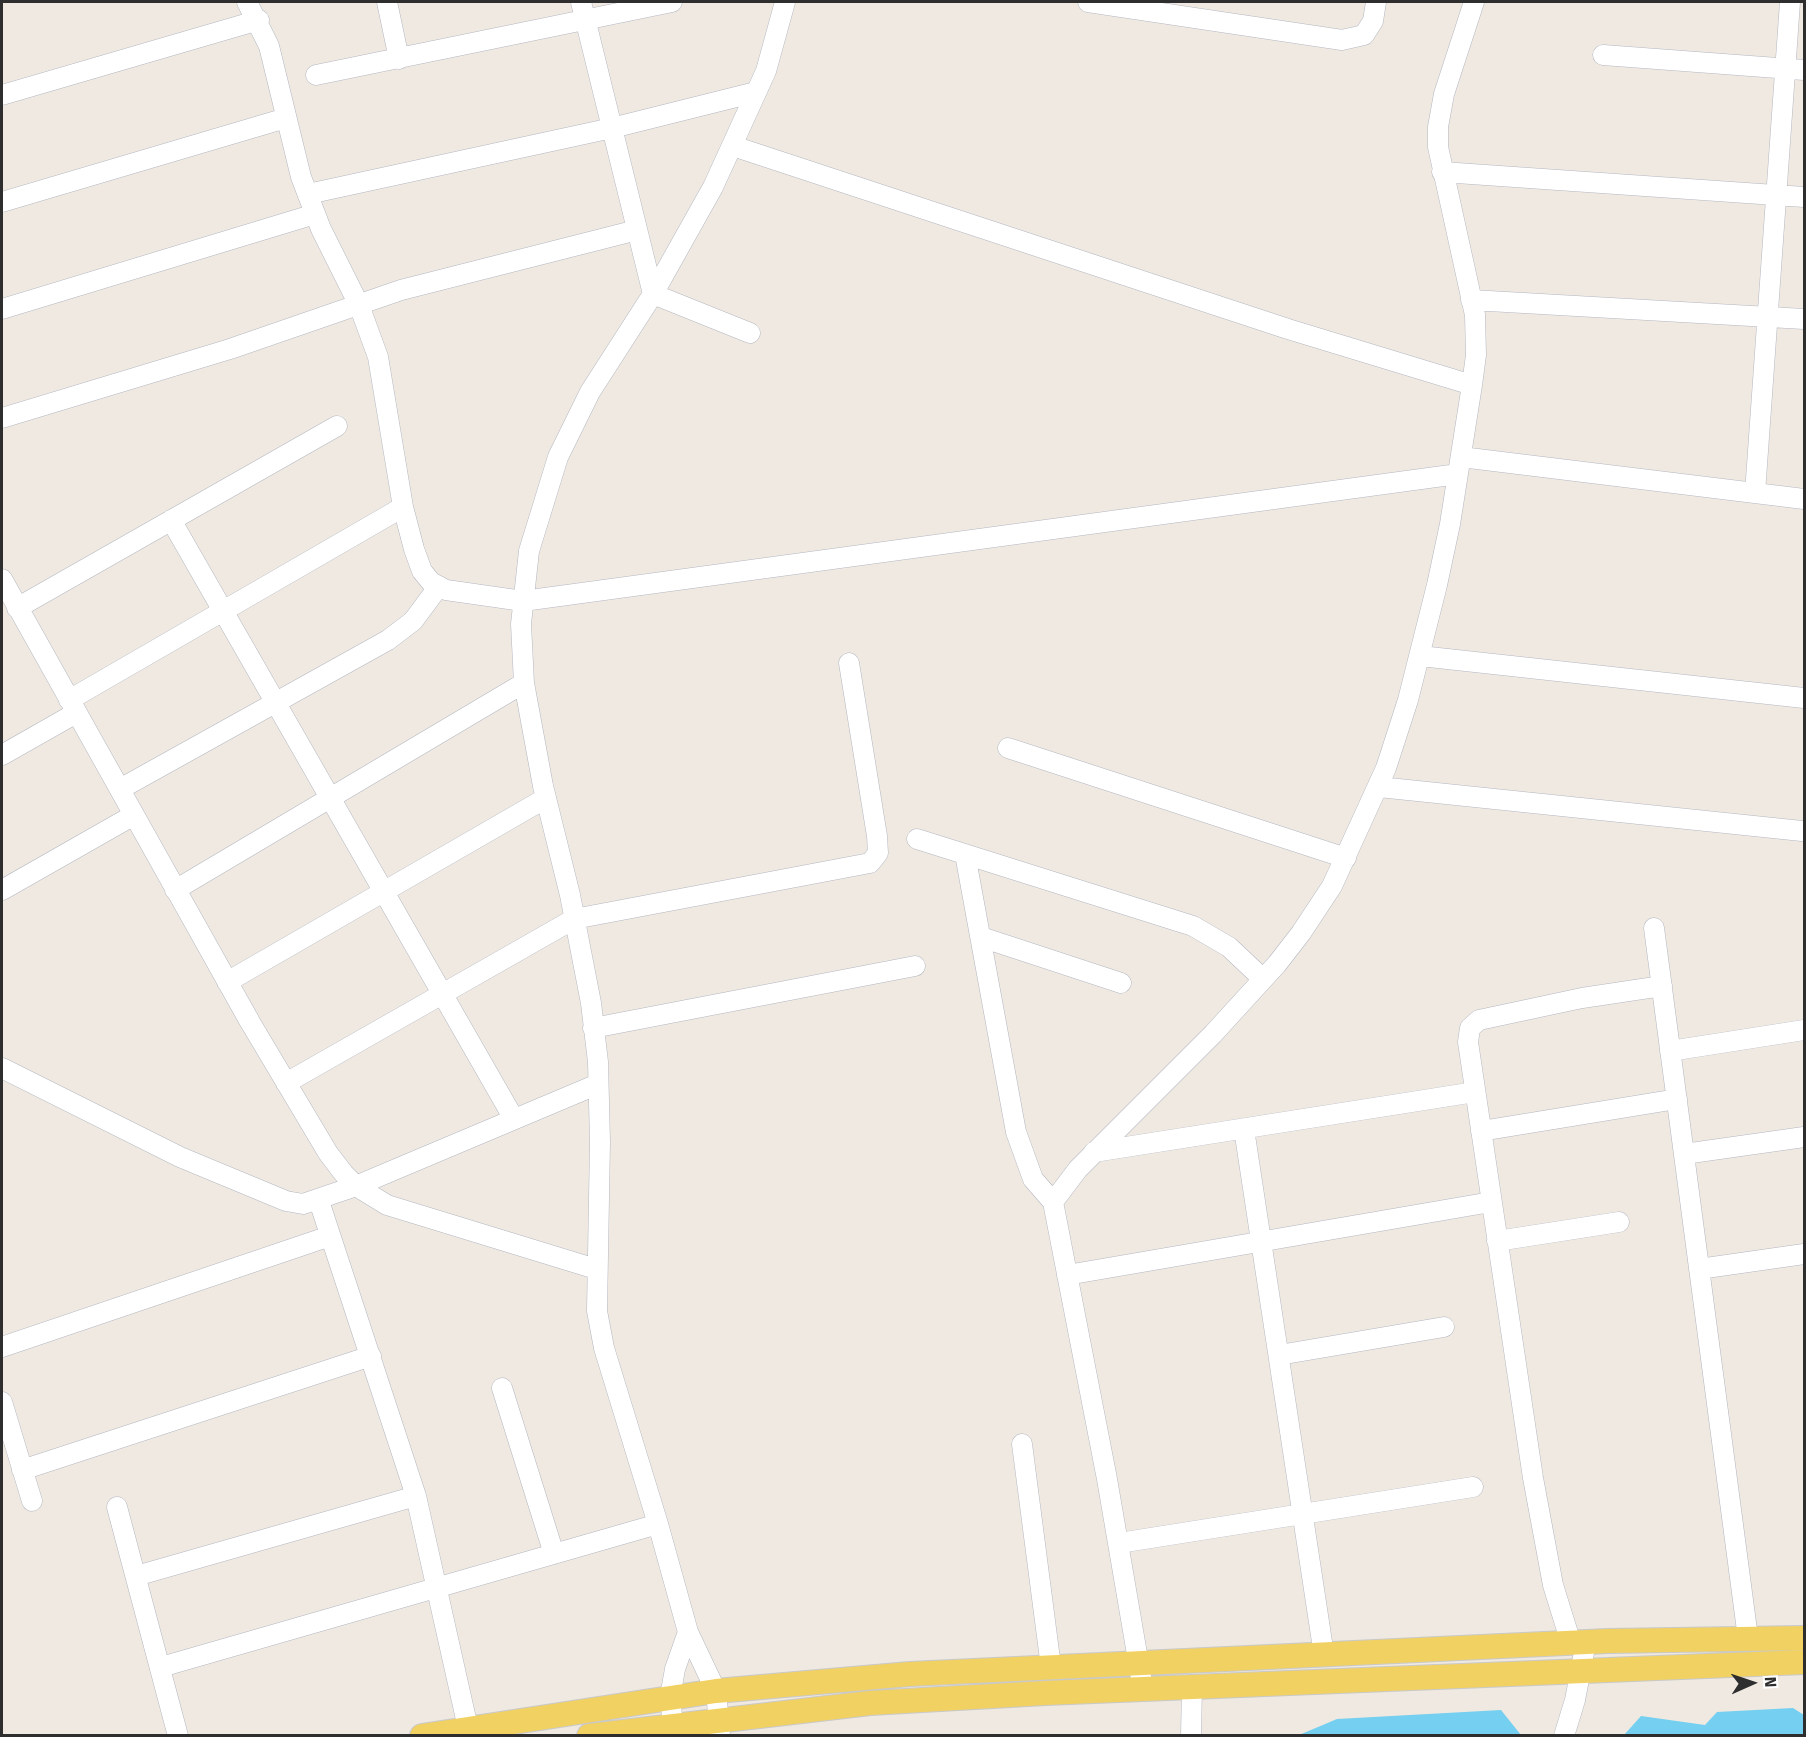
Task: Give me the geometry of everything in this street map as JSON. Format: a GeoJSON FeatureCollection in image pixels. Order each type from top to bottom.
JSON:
{"type":"FeatureCollection","features":[{"type":"Feature","properties":{"kind":"main road"},"geometry":{"type":"LineString","coordinates":[[422,1736],[716,1691],[910,1674],[1578,1642],[1804,1638]]}},
{"type":"Feature","properties":{"kind":"main road"},"geometry":{"type":"LineString","coordinates":[[589,1736],[673,1725],[719,1727],[870,1703],[1143,1689],[1804,1662]]}},
{"type":"Feature","properties":{"kind":"street"},"geometry":{"type":"LineString","coordinates":[[247,2],[259,20],[269,46],[286,118],[315,214],[359,305],[378,357],[403,507],[422,571],[446,590],[523,601],[1460,466],[1804,499]]}},
{"type":"Feature","properties":{"kind":"street"},"geometry":{"type":"LineString","coordinates":[[387,2],[399,59]]}},
{"type":"Feature","properties":{"kind":"street"},"geometry":{"type":"LineString","coordinates":[[581,2],[653,294]]}},
{"type":"Feature","properties":{"kind":"street"},"geometry":{"type":"LineString","coordinates":[[316,75],[672,2]]}},
{"type":"Feature","properties":{"kind":"street"},"geometry":{"type":"LineString","coordinates":[[719,1727],[716,1691],[688,1632],[658,1524],[604,1348],[597,1311],[600,1142],[594,1028],[574,919],[546,798],[524,683],[520,647],[523,601],[532,540],[565,440],[590,392],[680,250],[733,146],[778,32],[785,2]]}},
{"type":"Feature","properties":{"kind":"street"},"geometry":{"type":"LineString","coordinates":[[1088,2],[1342,40],[1364,35],[1374,21],[1376,2]]}},
{"type":"Feature","properties":{"kind":"street"},"geometry":{"type":"LineString","coordinates":[[1053,1202],[1058,1191],[1094,1152],[1213,1034],[1263,979],[1318,910],[1346,858],[1379,787],[1420,656],[1450,524],[1472,386],[1476,330],[1442,172],[1438,127],[1444,94],[1474,2]]}},
{"type":"Feature","properties":{"kind":"street"},"geometry":{"type":"LineString","coordinates":[[1755,493],[1776,195],[1795,69],[1790,2]]}},
{"type":"Feature","properties":{"kind":"street"},"geometry":{"type":"LineString","coordinates":[[2,95],[259,20]]}},
{"type":"Feature","properties":{"kind":"street"},"geometry":{"type":"LineString","coordinates":[[1603,55],[1795,69]]}},
{"type":"Feature","properties":{"kind":"street"},"geometry":{"type":"LineString","coordinates":[[308,194],[612,128],[756,92]]}},
{"type":"Feature","properties":{"kind":"street"},"geometry":{"type":"LineString","coordinates":[[2,202],[286,118]]}},
{"type":"Feature","properties":{"kind":"street"},"geometry":{"type":"LineString","coordinates":[[733,146],[1266,322],[1472,386]]}},
{"type":"Feature","properties":{"kind":"street"},"geometry":{"type":"LineString","coordinates":[[1442,172],[1804,197]]}},
{"type":"Feature","properties":{"kind":"street"},"geometry":{"type":"LineString","coordinates":[[2,309],[315,214]]}},
{"type":"Feature","properties":{"kind":"street"},"geometry":{"type":"LineString","coordinates":[[2,418],[230,349],[438,280],[637,230]]}},
{"type":"Feature","properties":{"kind":"street"},"geometry":{"type":"LineString","coordinates":[[653,294],[750,333]]}},
{"type":"Feature","properties":{"kind":"street"},"geometry":{"type":"LineString","coordinates":[[1471,300],[1804,319]]}},
{"type":"Feature","properties":{"kind":"street"},"geometry":{"type":"LineString","coordinates":[[17,608],[337,426]]}},
{"type":"Feature","properties":{"kind":"street"},"geometry":{"type":"LineString","coordinates":[[2,755],[72,707],[222,612],[403,507]]}},
{"type":"Feature","properties":{"kind":"street"},"geometry":{"type":"LineString","coordinates":[[171,520],[514,1119]]}},
{"type":"Feature","properties":{"kind":"street"},"geometry":{"type":"LineString","coordinates":[[2,579],[227,982],[328,1153],[356,1186],[387,1205],[406,1212],[596,1269]]}},
{"type":"Feature","properties":{"kind":"street"},"geometry":{"type":"LineString","coordinates":[[120,789],[388,640],[413,621],[427,606],[439,586]]}},
{"type":"Feature","properties":{"kind":"street"},"geometry":{"type":"LineString","coordinates":[[1420,656],[1804,698]]}},
{"type":"Feature","properties":{"kind":"street"},"geometry":{"type":"LineString","coordinates":[[286,1083],[574,919],[870,863],[878,853],[877,836],[849,663]]}},
{"type":"Feature","properties":{"kind":"street"},"geometry":{"type":"LineString","coordinates":[[175,890],[524,683]]}},
{"type":"Feature","properties":{"kind":"street"},"geometry":{"type":"LineString","coordinates":[[1008,748],[1346,858]]}},
{"type":"Feature","properties":{"kind":"street"},"geometry":{"type":"LineString","coordinates":[[1379,787],[1802,831]]}},
{"type":"Feature","properties":{"kind":"street"},"geometry":{"type":"LineString","coordinates":[[227,982],[546,798]]}},
{"type":"Feature","properties":{"kind":"street"},"geometry":{"type":"LineString","coordinates":[[2,890],[134,815]]}},
{"type":"Feature","properties":{"kind":"street"},"geometry":{"type":"LineString","coordinates":[[917,839],[1193,926],[1229,947],[1263,979]]}},
{"type":"Feature","properties":{"kind":"street"},"geometry":{"type":"LineString","coordinates":[[965,854],[1016,1132],[1033,1179],[1053,1202],[1119,1544],[1143,1689]]}},
{"type":"Feature","properties":{"kind":"street"},"geometry":{"type":"LineString","coordinates":[[1654,928],[1748,1638]]}},
{"type":"Feature","properties":{"kind":"street"},"geometry":{"type":"LineString","coordinates":[[981,937],[1121,983]]}},
{"type":"Feature","properties":{"kind":"street"},"geometry":{"type":"LineString","coordinates":[[594,1028],[915,966]]}},
{"type":"Feature","properties":{"kind":"street"},"geometry":{"type":"LineString","coordinates":[[1564,1736],[1581,1671],[1578,1642],[1554,1585],[1533,1478],[1468,1042],[1470,1028],[1479,1020],[1581,998],[1662,986]]}},
{"type":"Feature","properties":{"kind":"street"},"geometry":{"type":"LineString","coordinates":[[1671,1051],[1804,1030]]}},
{"type":"Feature","properties":{"kind":"street"},"geometry":{"type":"LineString","coordinates":[[2,1068],[132,1134],[236,1181],[286,1201],[303,1204],[319,1201],[356,1186],[598,1084]]}},
{"type":"Feature","properties":{"kind":"street"},"geometry":{"type":"LineString","coordinates":[[1094,1152],[1475,1092]]}},
{"type":"Feature","properties":{"kind":"street"},"geometry":{"type":"LineString","coordinates":[[1481,1131],[1677,1099]]}},
{"type":"Feature","properties":{"kind":"street"},"geometry":{"type":"LineString","coordinates":[[1244,1129],[1324,1655]]}},
{"type":"Feature","properties":{"kind":"street"},"geometry":{"type":"LineString","coordinates":[[1684,1154],[1804,1137]]}},
{"type":"Feature","properties":{"kind":"street"},"geometry":{"type":"LineString","coordinates":[[319,1201],[416,1496],[468,1728]]}},
{"type":"Feature","properties":{"kind":"street"},"geometry":{"type":"LineString","coordinates":[[1067,1275],[1491,1202]]}},
{"type":"Feature","properties":{"kind":"street"},"geometry":{"type":"LineString","coordinates":[[1497,1241],[1619,1222]]}},
{"type":"Feature","properties":{"kind":"street"},"geometry":{"type":"LineString","coordinates":[[2,1347],[330,1236]]}},
{"type":"Feature","properties":{"kind":"street"},"geometry":{"type":"LineString","coordinates":[[1700,1269],[1804,1254]]}},
{"type":"Feature","properties":{"kind":"street"},"geometry":{"type":"LineString","coordinates":[[1279,1355],[1444,1327]]}},
{"type":"Feature","properties":{"kind":"street"},"geometry":{"type":"LineString","coordinates":[[22,1470],[371,1356]]}},
{"type":"Feature","properties":{"kind":"street"},"geometry":{"type":"LineString","coordinates":[[502,1388],[554,1554]]}},
{"type":"Feature","properties":{"kind":"street"},"geometry":{"type":"LineString","coordinates":[[2,1402],[32,1501]]}},
{"type":"Feature","properties":{"kind":"street"},"geometry":{"type":"LineString","coordinates":[[1022,1444],[1051,1667]]}},
{"type":"Feature","properties":{"kind":"street"},"geometry":{"type":"LineString","coordinates":[[1119,1544],[1473,1487]]}},
{"type":"Feature","properties":{"kind":"street"},"geometry":{"type":"LineString","coordinates":[[136,1576],[416,1496]]}},
{"type":"Feature","properties":{"kind":"street"},"geometry":{"type":"LineString","coordinates":[[117,1507],[178,1736]]}},
{"type":"Feature","properties":{"kind":"street"},"geometry":{"type":"LineString","coordinates":[[161,1667],[658,1524]]}},
{"type":"Feature","properties":{"kind":"street"},"geometry":{"type":"LineString","coordinates":[[673,1725],[670,1697],[675,1669],[688,1632]]}},
{"type":"Feature","properties":{"kind":"street"},"geometry":{"type":"LineString","coordinates":[[1191,1736],[1192,1688]]}},
{"type":"Feature","properties":{"kind":"water"},"geometry":{"type":"Polygon","coordinates":[[[1793,1708],[1804,1715],[1804,1735],[1624,1735],[1641,1716],[1705,1725],[1717,1712],[1793,1708]]]}},
{"type":"Feature","properties":{"kind":"water"},"geometry":{"type":"Polygon","coordinates":[[[1501,1710],[1521,1735],[1299,1735],[1337,1719],[1501,1710]]]}}]}
